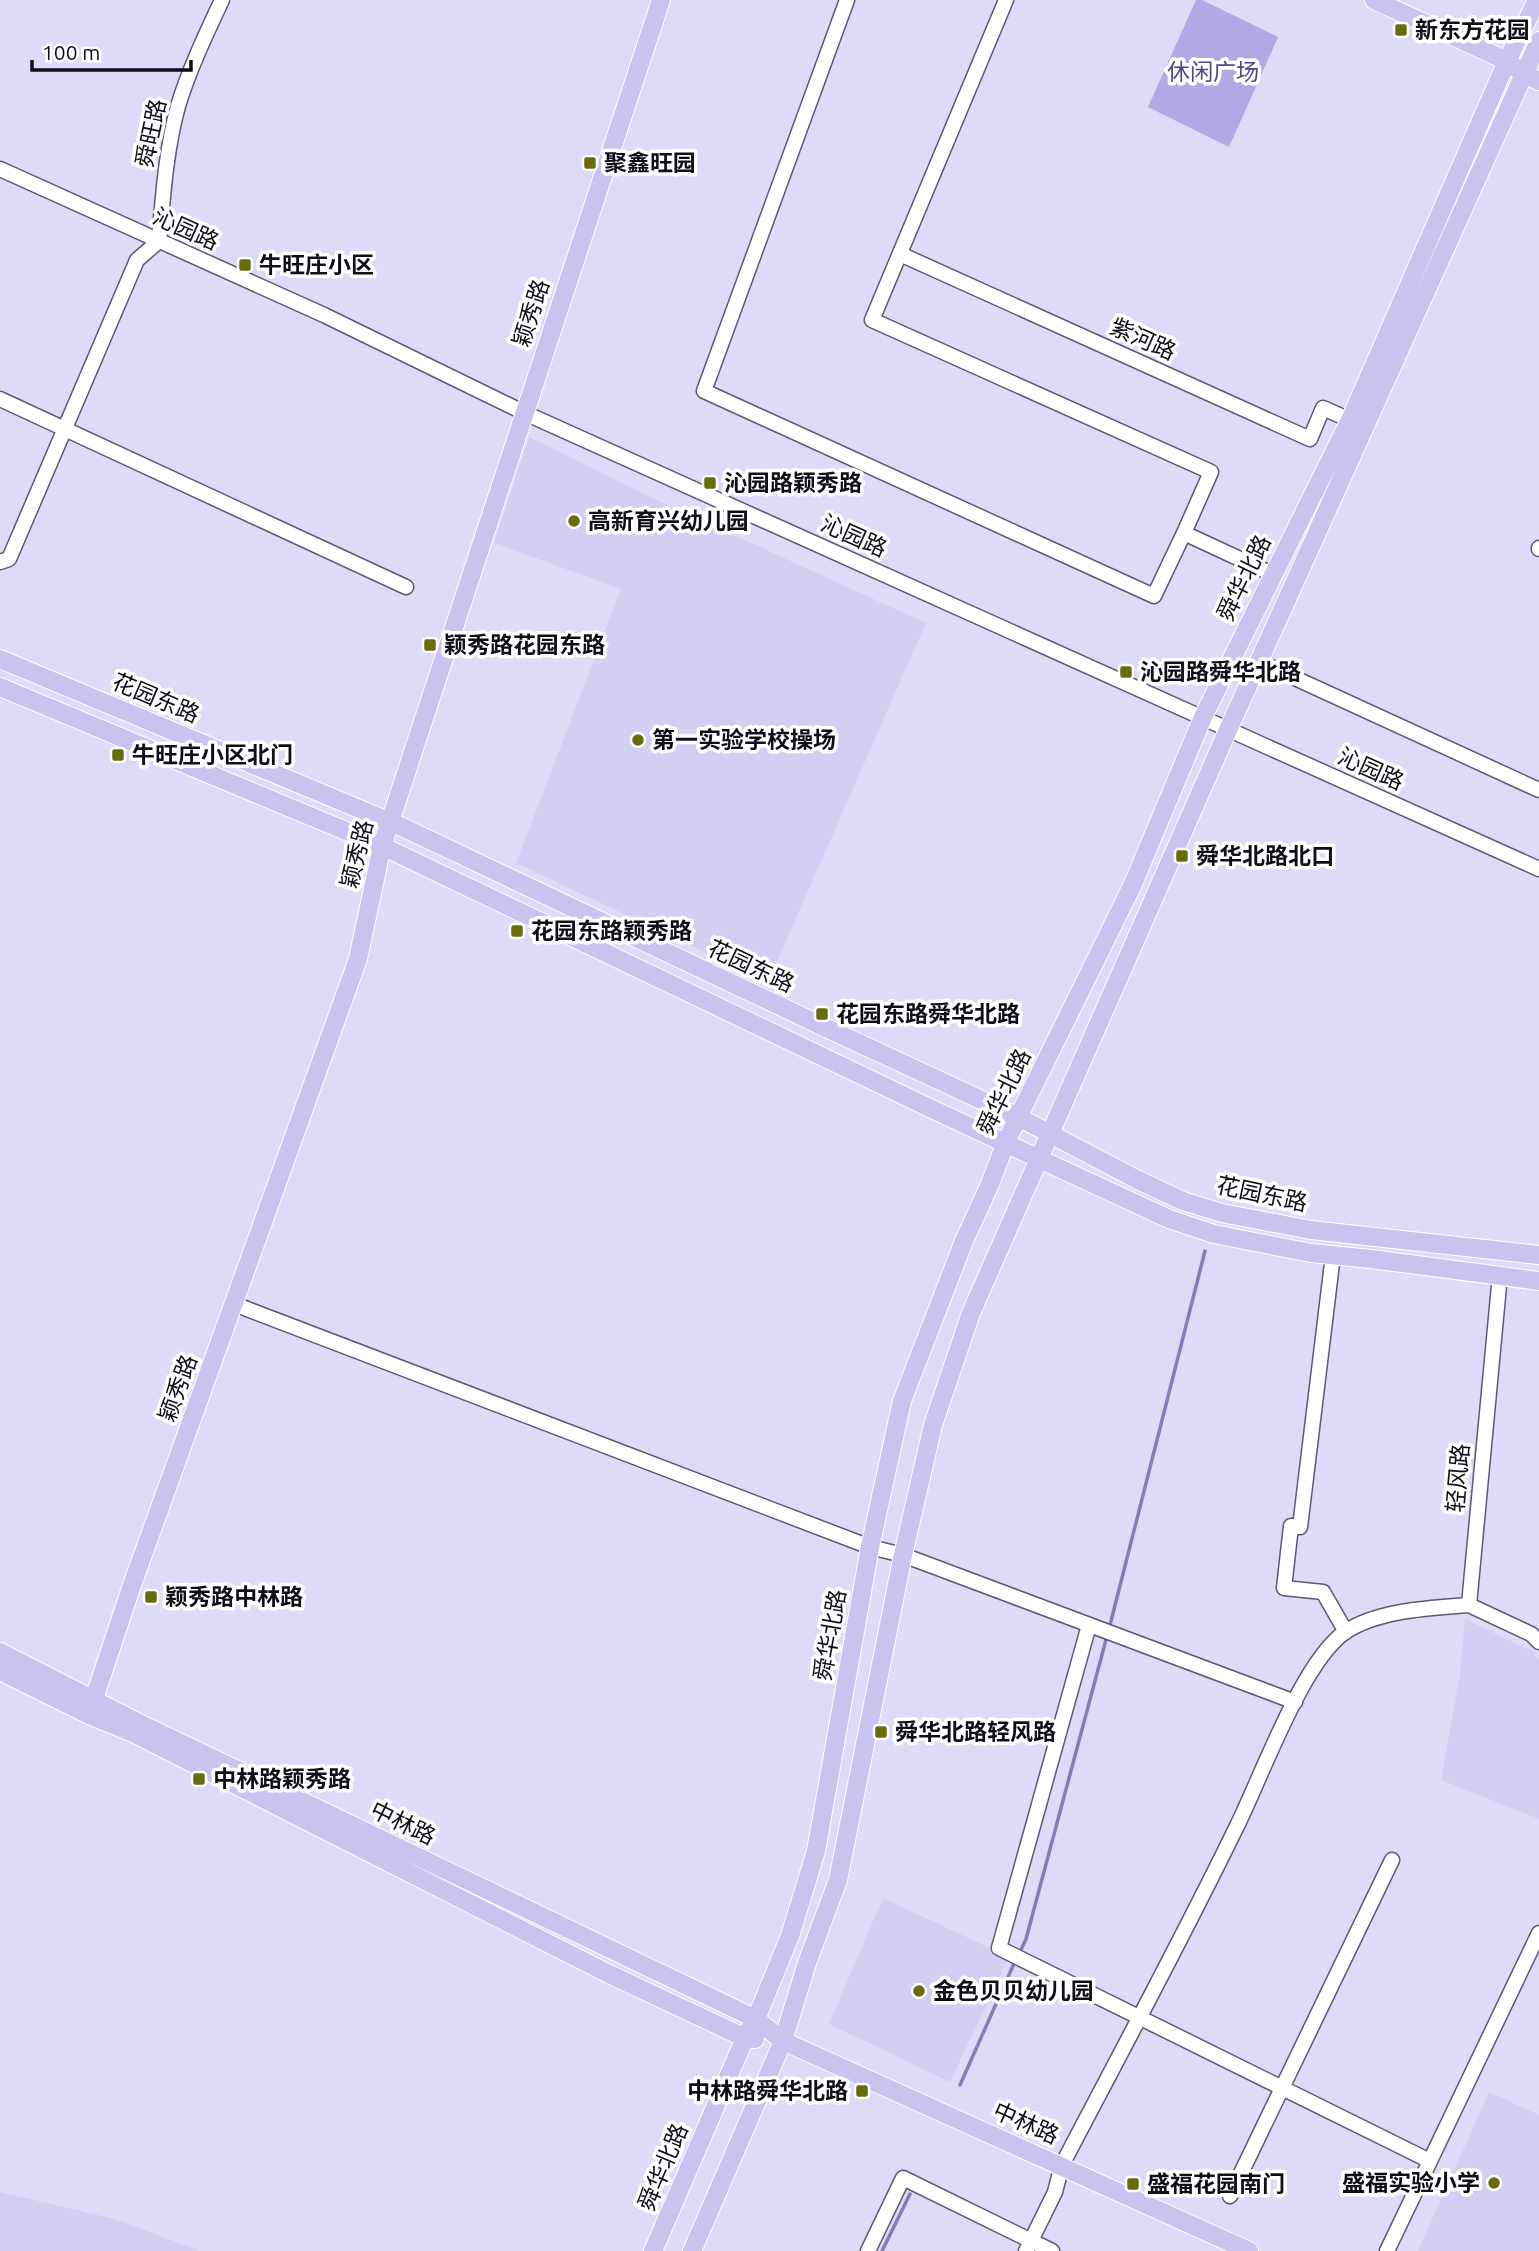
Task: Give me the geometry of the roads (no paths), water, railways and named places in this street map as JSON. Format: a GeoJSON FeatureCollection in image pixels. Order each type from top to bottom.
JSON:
{"type":"FeatureCollection","features":[{"type":"Feature","properties":{"kind":"main road","name":"颖秀路"},"geometry":{"type":"LineString","coordinates":[[93,1707],[132,1586],[358,959],[389,822],[661,0]]}},
{"type":"Feature","properties":{"kind":"main road"},"geometry":{"type":"LineString","coordinates":[[1374,0],[1507,61],[1532,77]]}},
{"type":"Feature","properties":{"kind":"main road","name":"舜华北路"},"geometry":{"type":"LineString","coordinates":[[653,2251],[745,2038],[757,2019],[790,1936],[816,1851],[870,1547],[902,1401],[964,1241],[1006,1142],[1133,884],[1203,717],[1350,420],[1507,61],[1537,0]]}},
{"type":"Feature","properties":{"kind":"main road"},"geometry":{"type":"LineString","coordinates":[[692,2251],[783,2041],[807,1963],[838,1880],[903,1555],[933,1425],[971,1313],[1228,730],[1532,77],[1537,52],[1507,61]]}},
{"type":"Feature","properties":{"kind":"main road","name":"花园东路"},"geometry":{"type":"LineString","coordinates":[[0,659],[389,822],[1018,1117],[1183,1201],[1222,1213],[1311,1230],[1539,1255]]}},
{"type":"Feature","properties":{"kind":"main road"},"geometry":{"type":"LineString","coordinates":[[0,687],[382,846],[936,1111],[1169,1219],[1214,1234],[1311,1253],[1539,1281]]}},
{"type":"Feature","properties":{"kind":"main road","name":"中林路"},"geometry":{"type":"LineString","coordinates":[[0,1652],[133,1733],[609,1974],[745,2038],[783,2041]]}},
{"type":"Feature","properties":{"kind":"main road","name":"中林路"},"geometry":{"type":"LineString","coordinates":[[0,1671],[137,1722],[757,2019],[783,2041],[1249,2251]]}},
{"type":"Feature","properties":{"kind":"street","name":"舜旺路"},"geometry":{"type":"LineString","coordinates":[[159,241],[166,167],[178,106],[200,47],[222,0]]}},
{"type":"Feature","properties":{"kind":"street"},"geometry":{"type":"LineString","coordinates":[[847,0],[704,391],[1154,596],[1211,471],[872,320],[1006,0]]}},
{"type":"Feature","properties":{"kind":"street","name":"沁园路"},"geometry":{"type":"LineString","coordinates":[[0,169],[324,315],[525,413],[1539,869]]}},
{"type":"Feature","properties":{"kind":"street"},"geometry":{"type":"LineString","coordinates":[[0,562],[9,559],[137,260],[159,241]]}},
{"type":"Feature","properties":{"kind":"street","name":"紫河路"},"geometry":{"type":"LineString","coordinates":[[900,254],[1310,439],[1323,408],[1350,420]]}},
{"type":"Feature","properties":{"kind":"street"},"geometry":{"type":"LineString","coordinates":[[0,399],[406,587]]}},
{"type":"Feature","properties":{"kind":"street"},"geometry":{"type":"LineString","coordinates":[[1184,533],[1272,574]]}},
{"type":"Feature","properties":{"kind":"street"},"geometry":{"type":"LineString","coordinates":[[1260,662],[1539,790]]}},
{"type":"Feature","properties":{"kind":"street"},"geometry":{"type":"LineString","coordinates":[[1334,1255],[1300,1527],[1291,1526],[1284,1588],[1323,1592],[1346,1632]]}},
{"type":"Feature","properties":{"kind":"street","name":"轻风路"},"geometry":{"type":"LineString","coordinates":[[1469,1605],[1500,1275]]}},
{"type":"Feature","properties":{"kind":"street"},"geometry":{"type":"LineString","coordinates":[[234,1304],[870,1547],[903,1555],[1295,1702]]}},
{"type":"Feature","properties":{"kind":"street"},"geometry":{"type":"LineString","coordinates":[[1029,2246],[1055,2192],[1062,2165],[1236,1830],[1295,1702],[1320,1658],[1346,1632],[1385,1615],[1469,1605],[1531,1634],[1539,1642]]}},
{"type":"Feature","properties":{"kind":"street"},"geometry":{"type":"LineString","coordinates":[[1089,1625],[999,1948],[1430,2161]]}},
{"type":"Feature","properties":{"kind":"street"},"geometry":{"type":"LineString","coordinates":[[1230,2196],[1392,1860]]}},
{"type":"Feature","properties":{"kind":"street"},"geometry":{"type":"LineString","coordinates":[[1387,2251],[1539,1933]]}},
{"type":"Feature","properties":{"kind":"street"},"geometry":{"type":"LineString","coordinates":[[868,2251],[903,2178],[1029,2246],[1052,2251]]}},
{"type":"Feature","properties":{"kind":"waterway"},"geometry":{"type":"LineString","coordinates":[[1109,1629],[1205,1251]]}},
{"type":"Feature","properties":{"kind":"waterway"},"geometry":{"type":"LineString","coordinates":[[1020,1952],[1026,1939],[1107,1636]]}},
{"type":"Feature","properties":{"kind":"waterway"},"geometry":{"type":"LineString","coordinates":[[960,2085],[1016,1959]]}},
{"type":"Feature","properties":{"kind":"waterway"},"geometry":{"type":"LineString","coordinates":[[882,2251],[910,2194]]}},
{"type":"Feature","properties":{"kind":"place","name":"新东方花园"},"geometry":{"type":"Point","coordinates":[1401,30]}},
{"type":"Feature","properties":{"kind":"place","name":"聚鑫旺园"},"geometry":{"type":"Point","coordinates":[590,163]}},
{"type":"Feature","properties":{"kind":"place","name":"牛旺庄小区"},"geometry":{"type":"Point","coordinates":[245,265]}},
{"type":"Feature","properties":{"kind":"place","name":"沁园路颖秀路"},"geometry":{"type":"Point","coordinates":[710,483]}},
{"type":"Feature","properties":{"kind":"place","name":"高新育兴幼儿园"},"geometry":{"type":"Point","coordinates":[574,521]}},
{"type":"Feature","properties":{"kind":"place","name":"颖秀路花园东路"},"geometry":{"type":"Point","coordinates":[430,645]}},
{"type":"Feature","properties":{"kind":"place","name":"沁园路舜华北路"},"geometry":{"type":"Point","coordinates":[1126,672]}},
{"type":"Feature","properties":{"kind":"place","name":"第一实验学校操场"},"geometry":{"type":"Point","coordinates":[638,740]}},
{"type":"Feature","properties":{"kind":"place","name":"牛旺庄小区北门"},"geometry":{"type":"Point","coordinates":[118,755]}},
{"type":"Feature","properties":{"kind":"place","name":"舜华北路北口"},"geometry":{"type":"Point","coordinates":[1182,856]}},
{"type":"Feature","properties":{"kind":"place","name":"花园东路颖秀路"},"geometry":{"type":"Point","coordinates":[517,931]}},
{"type":"Feature","properties":{"kind":"place","name":"花园东路舜华北路"},"geometry":{"type":"Point","coordinates":[822,1014]}},
{"type":"Feature","properties":{"kind":"place","name":"颖秀路中林路"},"geometry":{"type":"Point","coordinates":[151,1597]}},
{"type":"Feature","properties":{"kind":"place","name":"舜华北路轻风路"},"geometry":{"type":"Point","coordinates":[881,1732]}},
{"type":"Feature","properties":{"kind":"place","name":"中林路颖秀路"},"geometry":{"type":"Point","coordinates":[199,1779]}},
{"type":"Feature","properties":{"kind":"place","name":"金色贝贝幼儿园"},"geometry":{"type":"Point","coordinates":[919,1991]}},
{"type":"Feature","properties":{"kind":"place","name":"中林路舜华北路"},"geometry":{"type":"Point","coordinates":[862,2091]}},
{"type":"Feature","properties":{"kind":"place","name":"盛福实验小学"},"geometry":{"type":"Point","coordinates":[1494,2183]}},
{"type":"Feature","properties":{"kind":"place","name":"盛福花园南门"},"geometry":{"type":"Point","coordinates":[1133,2184]}},
{"type":"Feature","properties":{"kind":"park label","name":"休闲广场"},"geometry":{"type":"Point","coordinates":[1213,72]}}]}
